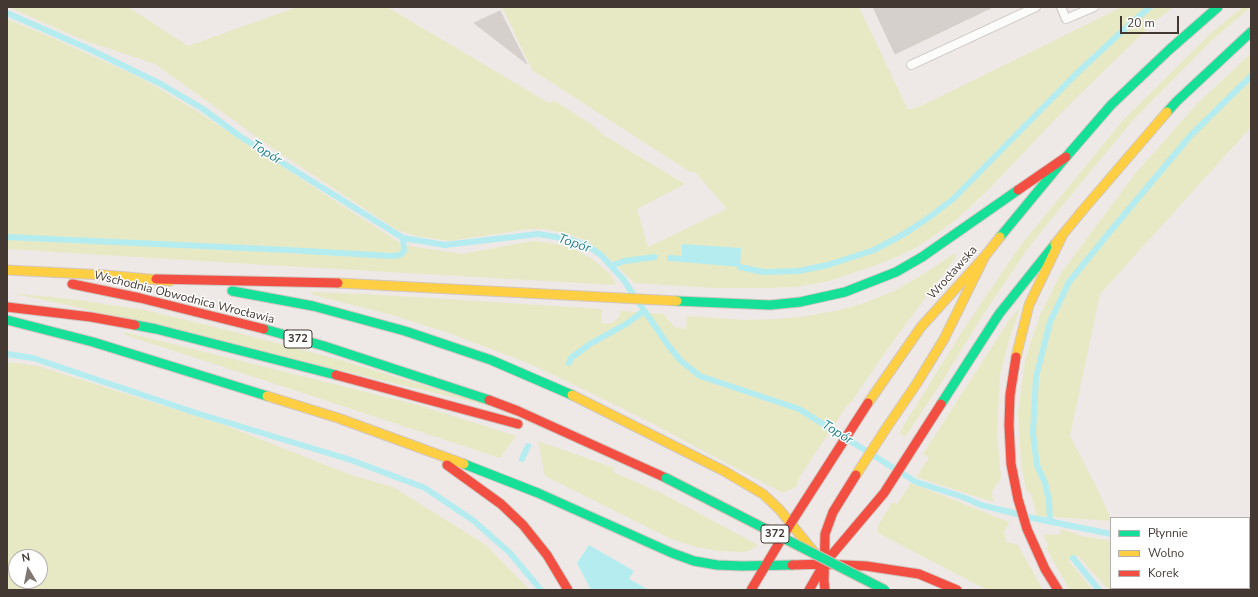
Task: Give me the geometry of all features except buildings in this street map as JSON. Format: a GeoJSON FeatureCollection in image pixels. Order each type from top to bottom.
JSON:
{"type":"FeatureCollection","features":[{"type":"Feature","properties":{"kind":"main road","name":"Wrocławska"},"geometry":{"type":"LineString","coordinates":[[750,590],[861,413],[921,327],[985,256],[1066,157],[1111,105],[1170,48],[1218,7]]}},
{"type":"Feature","properties":{"kind":"main road"},"geometry":{"type":"LineString","coordinates":[[809,590],[824,564],[884,494],[999,314],[1062,234],[1177,101],[1251,32]]}},
{"type":"Feature","properties":{"kind":"main road"},"geometry":{"type":"LineString","coordinates":[[7,271],[97,274],[156,279],[318,282],[690,302],[770,305],[800,302],[845,292],[896,272],[922,257],[1066,157]]}},
{"type":"Feature","properties":{"kind":"main road"},"geometry":{"type":"LineString","coordinates":[[1058,590],[1045,569],[1026,529],[1011,464],[1008,424],[1010,395],[1016,356],[1028,305],[1062,234]]}},
{"type":"Feature","properties":{"kind":"main road"},"geometry":{"type":"LineString","coordinates":[[825,590],[825,534],[833,512],[944,339],[985,256]]}},
{"type":"Feature","properties":{"kind":"main road","name":"Wschodnia Obwodnica Wrocławia"},"geometry":{"type":"LineString","coordinates":[[7,271],[140,298],[226,319],[324,346],[481,397],[518,411],[666,478],[885,590]]}},
{"type":"Feature","properties":{"kind":"main road"},"geometry":{"type":"LineString","coordinates":[[156,279],[268,297],[313,306],[405,331],[491,360],[576,397],[724,471],[763,494],[779,509],[824,564]]}},
{"type":"Feature","properties":{"kind":"main road","name":"Wschodnia Obwodnica Wrocławia"},"geometry":{"type":"LineString","coordinates":[[7,307],[91,317],[156,329],[578,439]]}},
{"type":"Feature","properties":{"kind":"main road"},"geometry":{"type":"LineString","coordinates":[[7,320],[93,342],[338,418],[476,468],[531,490],[672,553],[694,561],[717,565],[765,566],[824,564],[866,566],[918,574],[957,590]]}},
{"type":"Feature","properties":{"kind":"main road"},"geometry":{"type":"LineString","coordinates":[[427,450],[500,504],[523,525],[547,554],[568,590]]}},
{"type":"Feature","properties":{"kind":"lane"},"geometry":{"type":"LineString","coordinates":[[911,65],[1036,7]]}},
{"type":"Feature","properties":{"kind":"lane"},"geometry":{"type":"LineString","coordinates":[[1061,7],[1066,19],[1094,7]]}},
{"type":"Feature","properties":{"kind":"green space"},"geometry":{"type":"Polygon","coordinates":[[[8,7],[128,7],[188,46],[297,7],[387,7],[549,103],[555,101],[591,124],[605,136],[685,184],[637,209],[648,247],[727,209],[695,172],[690,172],[532,70],[502,7],[859,7],[908,110],[921,106],[1122,7],[1173,7],[1152,24],[1063,111],[988,190],[958,218],[917,247],[874,266],[829,281],[796,287],[713,288],[634,283],[612,261],[587,241],[545,229],[529,229],[450,241],[416,236],[397,230],[278,152],[155,64],[86,41],[8,7]]]}},
{"type":"Feature","properties":{"kind":"green space"},"geometry":{"type":"Polygon","coordinates":[[[1243,7],[1251,7],[1211,41],[1134,119],[1029,247],[986,310],[943,380],[905,437],[899,433],[965,327],[1020,246],[1124,119],[1212,32],[1243,7]]]}},
{"type":"Feature","properties":{"kind":"green space"},"geometry":{"type":"Polygon","coordinates":[[[7,19],[143,79],[195,110],[403,245],[462,254],[534,241],[556,244],[576,250],[595,261],[611,275],[616,285],[7,249],[7,19]]]}},
{"type":"Feature","properties":{"kind":"green space"},"geometry":{"type":"Polygon","coordinates":[[[1251,53],[1251,127],[1100,294],[1070,436],[1097,488],[1110,517],[1110,521],[1037,516],[1031,494],[1026,490],[1021,463],[1018,413],[1025,360],[1040,315],[1061,273],[1135,174],[1195,106],[1251,53]]]}},
{"type":"Feature","properties":{"kind":"green space"},"geometry":{"type":"Polygon","coordinates":[[[953,254],[956,254],[956,257],[896,337],[849,405],[848,404],[799,478],[797,485],[784,492],[781,492],[640,417],[523,361],[446,332],[388,314],[311,294],[311,292],[383,295],[602,309],[601,323],[607,324],[618,318],[621,311],[664,314],[675,327],[686,329],[687,316],[743,320],[779,319],[840,310],[867,302],[894,291],[927,272],[953,254]]]}},
{"type":"Feature","properties":{"kind":"green space"},"geometry":{"type":"Polygon","coordinates":[[[10,293],[71,299],[145,310],[344,361],[498,408],[63,304],[10,293]]]}},
{"type":"Feature","properties":{"kind":"green space"},"geometry":{"type":"Polygon","coordinates":[[[1020,307],[1008,343],[1000,375],[997,433],[1001,478],[992,491],[993,502],[916,477],[929,458],[923,454],[1010,319],[1020,307]]]}},
{"type":"Feature","properties":{"kind":"green space"},"geometry":{"type":"Polygon","coordinates":[[[124,332],[418,405],[516,436],[500,458],[125,335],[124,332]]]}},
{"type":"Feature","properties":{"kind":"green space"},"geometry":{"type":"Polygon","coordinates":[[[7,362],[38,366],[224,425],[351,475],[393,487],[486,545],[530,590],[7,590],[7,362]]]}},
{"type":"Feature","properties":{"kind":"green space"},"geometry":{"type":"Polygon","coordinates":[[[538,441],[615,468],[613,472],[663,494],[758,545],[749,551],[719,551],[696,547],[669,538],[545,476],[538,441]]]}},
{"type":"Feature","properties":{"kind":"green space"},"geometry":{"type":"Polygon","coordinates":[[[911,483],[1009,522],[1004,532],[1006,542],[1018,545],[1043,590],[987,590],[878,533],[878,525],[893,502],[897,504],[911,483]]]}},
{"type":"Feature","properties":{"kind":"green space"},"geometry":{"type":"Polygon","coordinates":[[[1061,529],[1082,536],[1110,541],[1110,589],[1250,589],[1251,566],[1251,590],[1109,590],[1078,556],[1068,560],[1093,590],[1070,590],[1046,548],[1048,545],[1044,537],[1046,534],[1060,535],[1061,529]]]}},
{"type":"Feature","properties":{"kind":"water"},"geometry":{"type":"Polygon","coordinates":[[[682,244],[741,248],[740,267],[682,262],[682,244]]]}},
{"type":"Feature","properties":{"kind":"water"},"geometry":{"type":"Polygon","coordinates":[[[589,545],[634,571],[629,579],[649,590],[591,590],[577,563],[589,545]]]}},
{"type":"Feature","properties":{"kind":"waterway"},"geometry":{"type":"LineString","coordinates":[[740,267],[763,272],[798,271],[828,265],[874,250],[904,234],[953,199],[1076,74],[1150,7]]}},
{"type":"Feature","properties":{"kind":"waterway","name":"Topór"},"geometry":{"type":"LineString","coordinates":[[7,13],[89,49],[161,84],[203,109],[241,137],[403,238],[445,245],[538,234],[569,239],[588,246],[601,255],[623,279],[633,294]]}},
{"type":"Feature","properties":{"kind":"waterway"},"geometry":{"type":"LineString","coordinates":[[1050,522],[1049,500],[1045,483],[1037,465],[1033,433],[1036,377],[1050,322],[1069,282],[1108,234],[1191,135],[1251,76]]}},
{"type":"Feature","properties":{"kind":"waterway"},"geometry":{"type":"LineString","coordinates":[[7,237],[392,256],[400,255],[404,251],[403,238]]}},
{"type":"Feature","properties":{"kind":"waterway"},"geometry":{"type":"LineString","coordinates":[[611,266],[624,261],[655,257]]}},
{"type":"Feature","properties":{"kind":"waterway"},"geometry":{"type":"LineString","coordinates":[[670,258],[681,259]]}},
{"type":"Feature","properties":{"kind":"waterway","name":"Topór"},"geometry":{"type":"LineString","coordinates":[[639,303],[681,361],[700,376],[799,409],[916,482],[963,497],[981,505],[1017,514]]}},
{"type":"Feature","properties":{"kind":"waterway"},"geometry":{"type":"LineString","coordinates":[[569,363],[571,358],[590,344],[626,324],[644,311]]}},
{"type":"Feature","properties":{"kind":"waterway"},"geometry":{"type":"LineString","coordinates":[[7,354],[33,358],[196,413],[351,460],[425,488],[474,521],[510,553],[541,590]]}},
{"type":"Feature","properties":{"kind":"waterway"},"geometry":{"type":"LineString","coordinates":[[522,459],[528,446]]}},
{"type":"Feature","properties":{"kind":"waterway","name":"Topór"},"geometry":{"type":"LineString","coordinates":[[1028,517],[1110,534]]}},
{"type":"Feature","properties":{"kind":"waterway"},"geometry":{"type":"LineString","coordinates":[[1073,558],[1099,590]]}},
{"type":"Feature","properties":{"kind":"traffic: fast"},"geometry":{"type":"LineString","coordinates":[[1000,237],[1111,105],[1170,49],[1218,7]]}},
{"type":"Feature","properties":{"kind":"traffic: fast"},"geometry":{"type":"LineString","coordinates":[[1167,112],[1251,32]]}},
{"type":"Feature","properties":{"kind":"traffic: fast"},"geometry":{"type":"LineString","coordinates":[[677,301],[770,305],[800,302],[845,292],[896,272],[922,257],[1018,190]]}},
{"type":"Feature","properties":{"kind":"traffic: fast"},"geometry":{"type":"LineString","coordinates":[[941,404],[999,314],[1055,244]]}},
{"type":"Feature","properties":{"kind":"traffic: fast"},"geometry":{"type":"LineString","coordinates":[[232,291],[313,306],[405,331],[491,360],[572,395]]}},
{"type":"Feature","properties":{"kind":"traffic: fast"},"geometry":{"type":"LineString","coordinates":[[7,320],[93,342],[267,396]]}},
{"type":"Feature","properties":{"kind":"traffic: fast"},"geometry":{"type":"LineString","coordinates":[[135,325],[336,375]]}},
{"type":"Feature","properties":{"kind":"traffic: fast"},"geometry":{"type":"LineString","coordinates":[[264,329],[324,346],[489,400]]}},
{"type":"Feature","properties":{"kind":"traffic: fast"},"geometry":{"type":"LineString","coordinates":[[464,464],[538,493],[672,553],[694,561],[717,565],[792,565]]}},
{"type":"Feature","properties":{"kind":"traffic: fast"},"geometry":{"type":"LineString","coordinates":[[666,478],[885,590]]}},
{"type":"Feature","properties":{"kind":"traffic: slow"},"geometry":{"type":"LineString","coordinates":[[1055,244],[1167,112]]}},
{"type":"Feature","properties":{"kind":"traffic: slow"},"geometry":{"type":"LineString","coordinates":[[1016,357],[1029,305],[1063,234]]}},
{"type":"Feature","properties":{"kind":"traffic: slow"},"geometry":{"type":"LineString","coordinates":[[868,403],[921,327],[985,256],[1000,237]]}},
{"type":"Feature","properties":{"kind":"traffic: slow"},"geometry":{"type":"LineString","coordinates":[[856,475],[917,383],[944,339],[985,256]]}},
{"type":"Feature","properties":{"kind":"traffic: slow"},"geometry":{"type":"LineString","coordinates":[[7,270],[105,275],[170,281]]}},
{"type":"Feature","properties":{"kind":"traffic: slow"},"geometry":{"type":"LineString","coordinates":[[338,283],[677,301]]}},
{"type":"Feature","properties":{"kind":"traffic: slow"},"geometry":{"type":"LineString","coordinates":[[572,395],[724,471],[763,494],[779,509],[818,557]]}},
{"type":"Feature","properties":{"kind":"traffic: slow"},"geometry":{"type":"LineString","coordinates":[[267,396],[338,418],[464,464]]}},
{"type":"Feature","properties":{"kind":"traffic: jam"},"geometry":{"type":"LineString","coordinates":[[1018,190],[1066,157]]}},
{"type":"Feature","properties":{"kind":"traffic: jam"},"geometry":{"type":"LineString","coordinates":[[156,279],[338,283]]}},
{"type":"Feature","properties":{"kind":"traffic: jam"},"geometry":{"type":"LineString","coordinates":[[72,284],[140,298],[264,329]]}},
{"type":"Feature","properties":{"kind":"traffic: jam"},"geometry":{"type":"LineString","coordinates":[[7,307],[91,317],[135,325]]}},
{"type":"Feature","properties":{"kind":"traffic: jam"},"geometry":{"type":"LineString","coordinates":[[1016,357],[1010,395],[1009,425],[1011,464],[1018,499],[1027,529],[1045,569],[1058,590]]}},
{"type":"Feature","properties":{"kind":"traffic: jam"},"geometry":{"type":"LineString","coordinates":[[336,375],[518,424]]}},
{"type":"Feature","properties":{"kind":"traffic: jam"},"geometry":{"type":"LineString","coordinates":[[489,400],[518,411],[666,478]]}},
{"type":"Feature","properties":{"kind":"traffic: jam"},"geometry":{"type":"LineString","coordinates":[[751,590],[791,523],[868,403]]}},
{"type":"Feature","properties":{"kind":"traffic: jam"},"geometry":{"type":"LineString","coordinates":[[809,590],[824,564],[884,493],[941,404]]}},
{"type":"Feature","properties":{"kind":"traffic: jam"},"geometry":{"type":"LineString","coordinates":[[447,465],[501,504],[523,525],[547,555],[568,590]]}},
{"type":"Feature","properties":{"kind":"traffic: jam"},"geometry":{"type":"LineString","coordinates":[[825,590],[825,534],[833,512],[856,475]]}},
{"type":"Feature","properties":{"kind":"traffic: jam"},"geometry":{"type":"LineString","coordinates":[[792,565],[824,564],[866,566],[919,574],[957,590]]}}]}
